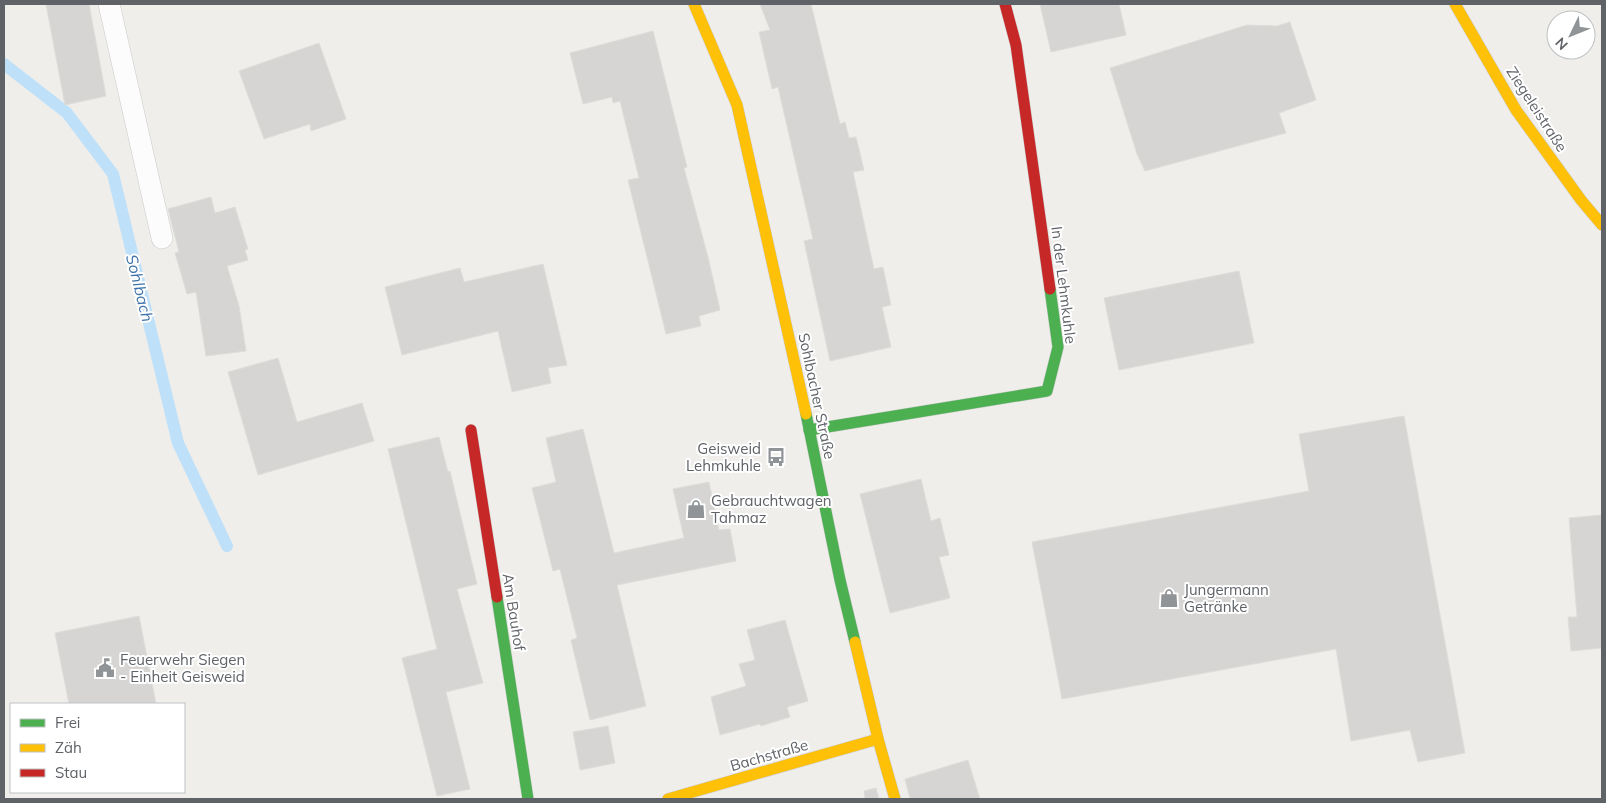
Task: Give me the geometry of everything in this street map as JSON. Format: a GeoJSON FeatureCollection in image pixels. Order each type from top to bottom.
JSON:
{"type":"FeatureCollection","features":[{"type":"Feature","properties":{"kind":"street","name":"Sohlbacher Straße"},"geometry":{"type":"LineString","coordinates":[[694,4],[737,105],[840,580],[878,739],[895,799]]}},
{"type":"Feature","properties":{"kind":"street","name":"In der Lehmkuhle"},"geometry":{"type":"LineString","coordinates":[[809,430],[1047,391],[1058,347],[1016,45],[1004,4]]}},
{"type":"Feature","properties":{"kind":"street","name":"Ziegeleistraße"},"geometry":{"type":"LineString","coordinates":[[1455,4],[1516,110],[1581,200],[1602,225]]}},
{"type":"Feature","properties":{"kind":"street","name":"Am Bauhof"},"geometry":{"type":"LineString","coordinates":[[471,430],[528,799]]}},
{"type":"Feature","properties":{"kind":"street","name":"Bachstraße"},"geometry":{"type":"LineString","coordinates":[[668,799],[878,739]]}},
{"type":"Feature","properties":{"kind":"lane"},"geometry":{"type":"LineString","coordinates":[[109,4],[162,238]]}},
{"type":"Feature","properties":{"kind":"building"},"geometry":{"type":"Polygon","coordinates":[[[46,4],[89,4],[106,96],[65,105],[46,4]]]}},
{"type":"Feature","properties":{"kind":"building"},"geometry":{"type":"Polygon","coordinates":[[[760,4],[811,4],[840,124],[845,122],[849,138],[856,137],[864,170],[853,172],[874,269],[883,267],[891,305],[882,307],[891,347],[830,361],[804,241],[813,239],[778,87],[772,89],[759,32],[770,30],[760,4]]]}},
{"type":"Feature","properties":{"kind":"building"},"geometry":{"type":"Polygon","coordinates":[[[1040,4],[1119,4],[1126,35],[1051,52],[1040,4]]]}},
{"type":"Feature","properties":{"kind":"building"},"geometry":{"type":"Polygon","coordinates":[[[1290,22],[1316,100],[1279,113],[1286,133],[1145,171],[1137,154],[1110,68],[1247,25],[1277,26],[1290,22]]]}},
{"type":"Feature","properties":{"kind":"building"},"geometry":{"type":"Polygon","coordinates":[[[653,31],[687,167],[684,168],[720,310],[699,316],[701,326],[666,334],[628,180],[639,178],[620,101],[613,103],[612,97],[583,104],[570,53],[653,31]]]}},
{"type":"Feature","properties":{"kind":"building"},"geometry":{"type":"Polygon","coordinates":[[[319,43],[346,119],[311,131],[310,124],[264,139],[239,71],[319,43]]]}},
{"type":"Feature","properties":{"kind":"building"},"geometry":{"type":"Polygon","coordinates":[[[211,197],[215,213],[235,207],[248,249],[245,250],[248,260],[227,266],[239,306],[246,351],[206,356],[196,292],[187,294],[175,253],[179,252],[168,209],[211,197]]]}},
{"type":"Feature","properties":{"kind":"building"},"geometry":{"type":"Polygon","coordinates":[[[543,264],[567,365],[548,368],[551,383],[512,392],[498,331],[402,355],[385,287],[460,268],[464,282],[543,264]]]}},
{"type":"Feature","properties":{"kind":"building"},"geometry":{"type":"Polygon","coordinates":[[[1239,271],[1254,343],[1119,370],[1104,298],[1239,271]]]}},
{"type":"Feature","properties":{"kind":"building"},"geometry":{"type":"Polygon","coordinates":[[[278,358],[297,422],[362,403],[374,441],[258,475],[228,372],[278,358]]]}},
{"type":"Feature","properties":{"kind":"building"},"geometry":{"type":"Polygon","coordinates":[[[1404,416],[1465,753],[1418,762],[1410,730],[1351,741],[1336,649],[1062,699],[1032,542],[1309,491],[1299,434],[1404,416]]]}},
{"type":"Feature","properties":{"kind":"building"},"geometry":{"type":"Polygon","coordinates":[[[583,429],[614,553],[684,538],[673,489],[709,482],[719,530],[730,529],[736,561],[617,585],[646,706],[590,720],[571,640],[577,638],[560,569],[553,571],[532,488],[556,482],[546,438],[583,429]]]}},
{"type":"Feature","properties":{"kind":"building"},"geometry":{"type":"Polygon","coordinates":[[[439,437],[448,472],[450,471],[477,584],[457,589],[483,683],[446,692],[470,789],[437,796],[402,658],[437,649],[388,449],[439,437]]]}},
{"type":"Feature","properties":{"kind":"building"},"geometry":{"type":"Polygon","coordinates":[[[921,479],[931,521],[940,518],[949,555],[939,557],[950,598],[890,613],[860,494],[921,479]]]}},
{"type":"Feature","properties":{"kind":"building"},"geometry":{"type":"Polygon","coordinates":[[[1602,515],[1602,648],[1571,651],[1568,617],[1577,617],[1569,518],[1602,515]]]}},
{"type":"Feature","properties":{"kind":"building","name":"Feuerwehr Siegen - Einheit Geisweid"},"geometry":{"type":"Polygon","coordinates":[[[139,616],[156,703],[69,703],[55,633],[139,616]]]}},
{"type":"Feature","properties":{"kind":"building"},"geometry":{"type":"Polygon","coordinates":[[[785,620],[808,701],[787,707],[790,717],[720,735],[711,697],[746,686],[739,664],[755,660],[747,630],[785,620]]]}},
{"type":"Feature","properties":{"kind":"building"},"geometry":{"type":"Polygon","coordinates":[[[608,726],[615,763],[580,770],[573,732],[608,726]]]}},
{"type":"Feature","properties":{"kind":"building"},"geometry":{"type":"Polygon","coordinates":[[[968,760],[980,799],[910,799],[905,779],[968,760]]]}},
{"type":"Feature","properties":{"kind":"building"},"geometry":{"type":"Polygon","coordinates":[[[876,788],[879,799],[865,799],[864,791],[876,788]]]}},
{"type":"Feature","properties":{"kind":"waterway","name":"Sohlbach"},"geometry":{"type":"LineString","coordinates":[[4,64],[67,113],[113,174],[178,443],[227,546]]}},
{"type":"Feature","properties":{"kind":"traffic: fast"},"geometry":{"type":"LineString","coordinates":[[809,430],[1047,391],[1058,347],[1050,289]]}},
{"type":"Feature","properties":{"kind":"traffic: fast"},"geometry":{"type":"LineString","coordinates":[[806,414],[840,580],[855,642]]}},
{"type":"Feature","properties":{"kind":"traffic: fast"},"geometry":{"type":"LineString","coordinates":[[497,597],[528,799]]}},
{"type":"Feature","properties":{"kind":"traffic: slow"},"geometry":{"type":"LineString","coordinates":[[694,4],[737,105],[806,414]]}},
{"type":"Feature","properties":{"kind":"traffic: slow"},"geometry":{"type":"LineString","coordinates":[[1455,4],[1516,110],[1581,200],[1602,225]]}},
{"type":"Feature","properties":{"kind":"traffic: slow"},"geometry":{"type":"LineString","coordinates":[[855,642],[878,739],[895,799]]}},
{"type":"Feature","properties":{"kind":"traffic: slow"},"geometry":{"type":"LineString","coordinates":[[668,799],[878,739]]}},
{"type":"Feature","properties":{"kind":"traffic: jam"},"geometry":{"type":"LineString","coordinates":[[1005,4],[1016,45],[1050,289]]}},
{"type":"Feature","properties":{"kind":"traffic: jam"},"geometry":{"type":"LineString","coordinates":[[471,430],[497,597]]}},
{"type":"Feature","properties":{"kind":"place","name":"Geisweid Lehmkuhle"},"geometry":{"type":"Point","coordinates":[776,457]}},
{"type":"Feature","properties":{"kind":"place","name":"Gebrauchtwagen Tahmaz"},"geometry":{"type":"Point","coordinates":[696,509]}},
{"type":"Feature","properties":{"kind":"place","name":"Jungermann Getränke"},"geometry":{"type":"Point","coordinates":[1169,598]}},
{"type":"Feature","properties":{"kind":"place","name":"Feuerwehr Siegen - Einheit Geisweid"},"geometry":{"type":"Point","coordinates":[105,668]}}]}
